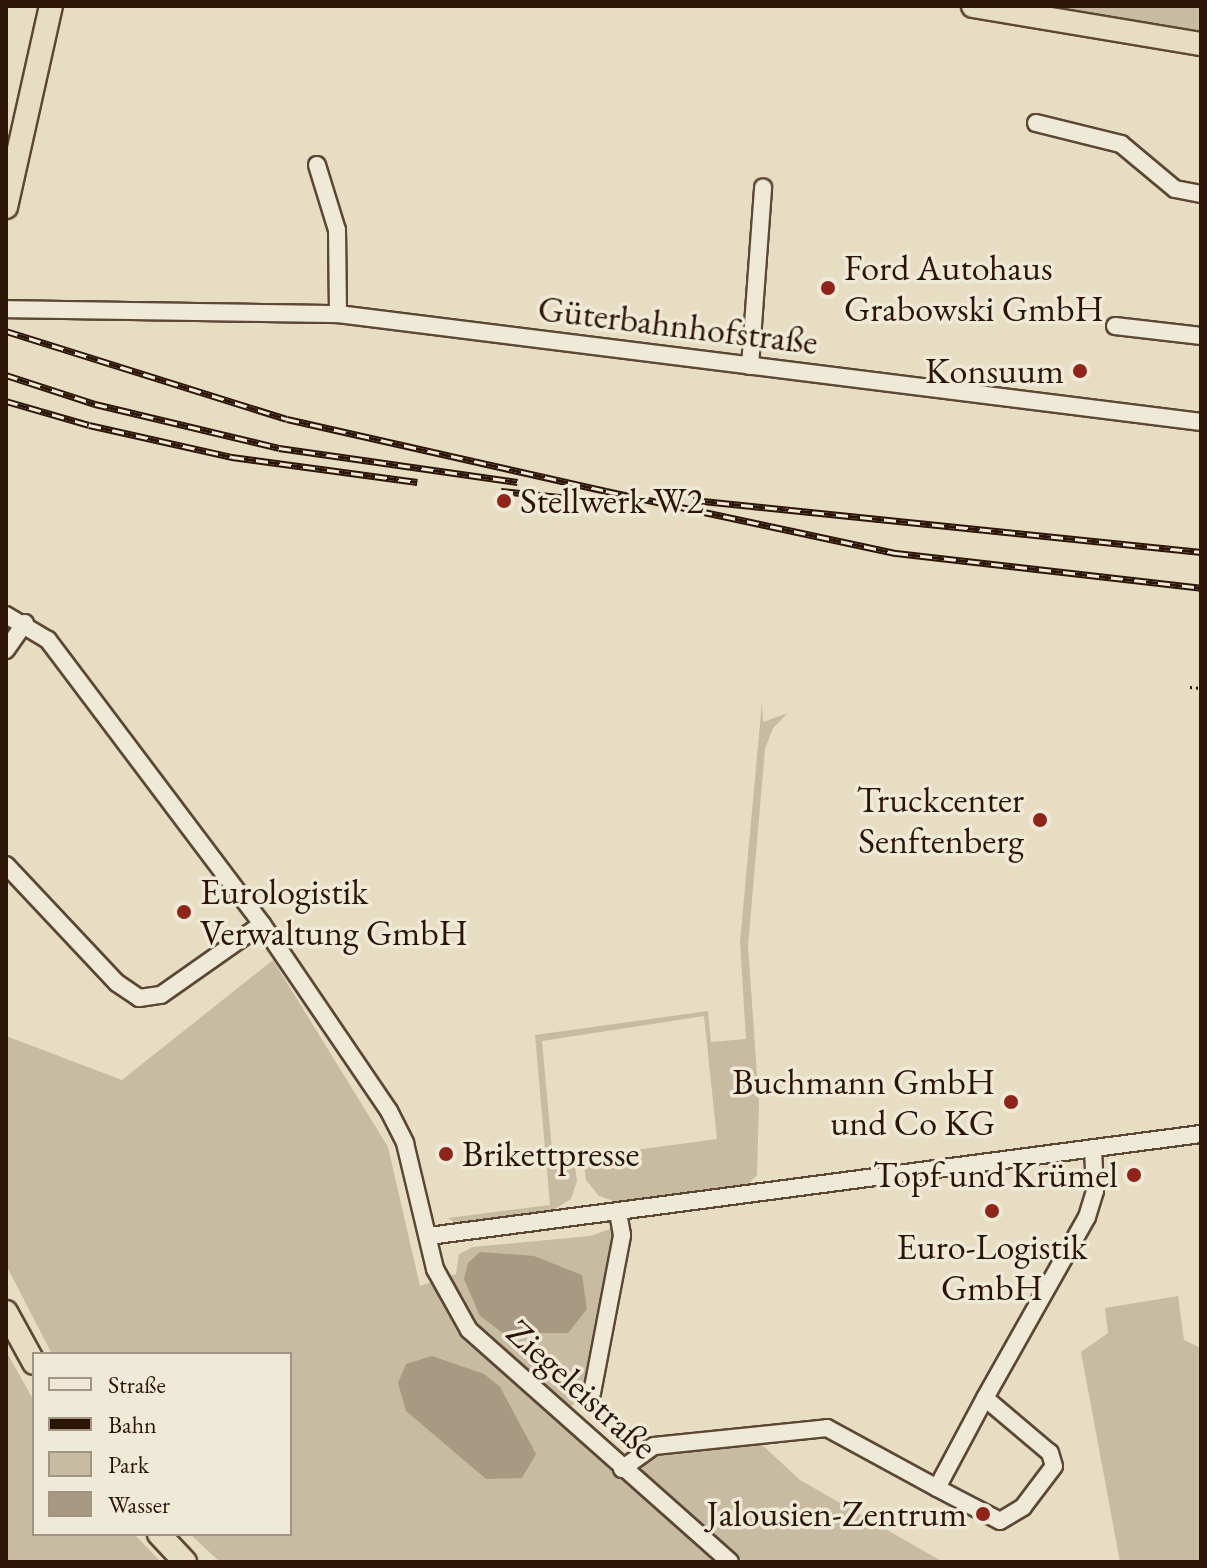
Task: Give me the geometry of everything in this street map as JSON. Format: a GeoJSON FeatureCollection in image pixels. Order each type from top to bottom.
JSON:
{"type":"FeatureCollection","features":[{"type":"Feature","properties":{"kind":"highway"},"geometry":{"type":"LineString","coordinates":[[973,6],[1201,44]]}},
{"type":"Feature","properties":{"kind":"highway"},"geometry":{"type":"LineString","coordinates":[[6,207],[52,9]]}},
{"type":"Feature","properties":{"kind":"highway"},"geometry":{"type":"LineString","coordinates":[[6,1312],[32,1359]]}},
{"type":"Feature","properties":{"kind":"highway"},"geometry":{"type":"LineString","coordinates":[[161,1536],[185,1562]]}},
{"type":"Feature","properties":{"kind":"street"},"geometry":{"type":"LineString","coordinates":[[1036,123],[1121,144],[1175,189],[1201,194]]}},
{"type":"Feature","properties":{"kind":"street"},"geometry":{"type":"LineString","coordinates":[[317,165],[337,230],[338,314]]}},
{"type":"Feature","properties":{"kind":"street"},"geometry":{"type":"LineString","coordinates":[[750,366],[763,187]]}},
{"type":"Feature","properties":{"kind":"street","name":"Güterbahnhofstraße"},"geometry":{"type":"LineString","coordinates":[[6,309],[338,314],[1201,422]]}},
{"type":"Feature","properties":{"kind":"street"},"geometry":{"type":"LineString","coordinates":[[1115,326],[1201,336]]}},
{"type":"Feature","properties":{"kind":"street","name":"Ziegeleistraße"},"geometry":{"type":"LineString","coordinates":[[6,615],[25,623],[48,640],[262,924],[389,1111],[405,1143],[435,1269],[469,1330],[730,1562]]}},
{"type":"Feature","properties":{"kind":"street"},"geometry":{"type":"LineString","coordinates":[[6,650],[25,623]]}},
{"type":"Feature","properties":{"kind":"street"},"geometry":{"type":"LineString","coordinates":[[6,865],[117,983],[139,998],[161,995],[262,924]]}},
{"type":"Feature","properties":{"kind":"street"},"geometry":{"type":"LineString","coordinates":[[429,1236],[1201,1134]]}},
{"type":"Feature","properties":{"kind":"street"},"geometry":{"type":"LineString","coordinates":[[937,1488],[1087,1217],[1095,1191],[1093,1148]]}},
{"type":"Feature","properties":{"kind":"street"},"geometry":{"type":"LineString","coordinates":[[592,1393],[622,1235],[618,1213]]}},
{"type":"Feature","properties":{"kind":"street"},"geometry":{"type":"LineString","coordinates":[[622,1469],[654,1446],[827,1428],[1000,1521],[1023,1507],[1054,1466],[1050,1453],[985,1398]]}},
{"type":"Feature","properties":{"kind":"path"},"geometry":{"type":"LineString","coordinates":[[1190,687],[1201,688]]}},
{"type":"Feature","properties":{"kind":"green space"},"geometry":{"type":"Polygon","coordinates":[[[1017,6],[1201,6],[1201,31],[1163,25],[1017,6]]]}},
{"type":"Feature","properties":{"kind":"green space"},"geometry":{"type":"Polygon","coordinates":[[[762,702],[763,722],[788,713],[773,728],[765,749],[748,946],[759,1103],[757,1175],[745,1187],[626,1205],[599,1196],[586,1180],[583,1157],[717,1139],[704,1016],[542,1041],[553,1161],[574,1158],[577,1181],[571,1199],[548,1213],[454,1222],[448,1218],[550,1205],[535,1035],[708,1011],[711,1042],[746,1039],[740,942],[762,702]]]}},
{"type":"Feature","properties":{"kind":"green space"},"geometry":{"type":"Polygon","coordinates":[[[273,960],[388,1147],[420,1286],[456,1274],[459,1254],[473,1247],[590,1236],[613,1228],[584,1396],[565,1411],[727,1562],[220,1562],[192,1536],[292,1536],[292,1352],[51,1352],[6,1265],[6,1036],[122,1080],[273,960]]]}},
{"type":"Feature","properties":{"kind":"green space"},"geometry":{"type":"Polygon","coordinates":[[[1178,1296],[1184,1340],[1201,1348],[1201,1562],[1120,1562],[1081,1352],[1108,1333],[1105,1308],[1178,1296]]]}},
{"type":"Feature","properties":{"kind":"green space"},"geometry":{"type":"Polygon","coordinates":[[[6,1351],[32,1397],[32,1536],[136,1536],[161,1562],[6,1562],[6,1351]]]}},
{"type":"Feature","properties":{"kind":"green space"},"geometry":{"type":"Polygon","coordinates":[[[758,1441],[800,1480],[943,1562],[744,1562],[641,1476],[645,1456],[758,1441]]]}},
{"type":"Feature","properties":{"kind":"water"},"geometry":{"type":"Polygon","coordinates":[[[480,1252],[534,1256],[582,1275],[587,1309],[568,1333],[503,1333],[480,1316],[464,1279],[468,1263],[480,1252]]]}},
{"type":"Feature","properties":{"kind":"water"},"geometry":{"type":"Polygon","coordinates":[[[432,1356],[484,1374],[500,1387],[536,1454],[522,1478],[486,1479],[406,1411],[398,1383],[406,1364],[432,1356]]]}},
{"type":"Feature","properties":{"kind":"railway"},"geometry":{"type":"LineString","coordinates":[[6,331],[287,419],[606,491],[896,553],[1201,588]]}},
{"type":"Feature","properties":{"kind":"railway"},"geometry":{"type":"LineString","coordinates":[[6,375],[95,404],[279,448],[518,482]]}},
{"type":"Feature","properties":{"kind":"railway"},"geometry":{"type":"LineString","coordinates":[[6,401],[89,425],[232,457],[417,482]]}},
{"type":"Feature","properties":{"kind":"railway"},"geometry":{"type":"LineString","coordinates":[[501,491],[620,503]]}},
{"type":"Feature","properties":{"kind":"railway"},"geometry":{"type":"LineString","coordinates":[[693,500],[1201,552]]}},
{"type":"Feature","properties":{"kind":"place","name":"Ford Autohaus Grabowski GmbH"},"geometry":{"type":"Point","coordinates":[828,288]}},
{"type":"Feature","properties":{"kind":"place","name":"Konsuum"},"geometry":{"type":"Point","coordinates":[1080,371]}},
{"type":"Feature","properties":{"kind":"place","name":"Stellwerk W2"},"geometry":{"type":"Point","coordinates":[504,501]}},
{"type":"Feature","properties":{"kind":"place","name":"Truckcenter Senftenberg"},"geometry":{"type":"Point","coordinates":[1040,820]}},
{"type":"Feature","properties":{"kind":"place","name":"Eurologistik Verwaltung GmbH"},"geometry":{"type":"Point","coordinates":[184,912]}},
{"type":"Feature","properties":{"kind":"place","name":"Buchmann GmbH und Co KG"},"geometry":{"type":"Point","coordinates":[1011,1102]}},
{"type":"Feature","properties":{"kind":"place","name":"Brikettpresse"},"geometry":{"type":"Point","coordinates":[446,1154]}},
{"type":"Feature","properties":{"kind":"place","name":"Topf und Krümel"},"geometry":{"type":"Point","coordinates":[1134,1175]}},
{"type":"Feature","properties":{"kind":"place","name":"Euro-Logistik GmbH"},"geometry":{"type":"Point","coordinates":[992,1211]}},
{"type":"Feature","properties":{"kind":"place","name":"Jalousien-Zentrum"},"geometry":{"type":"Point","coordinates":[983,1514]}}]}
